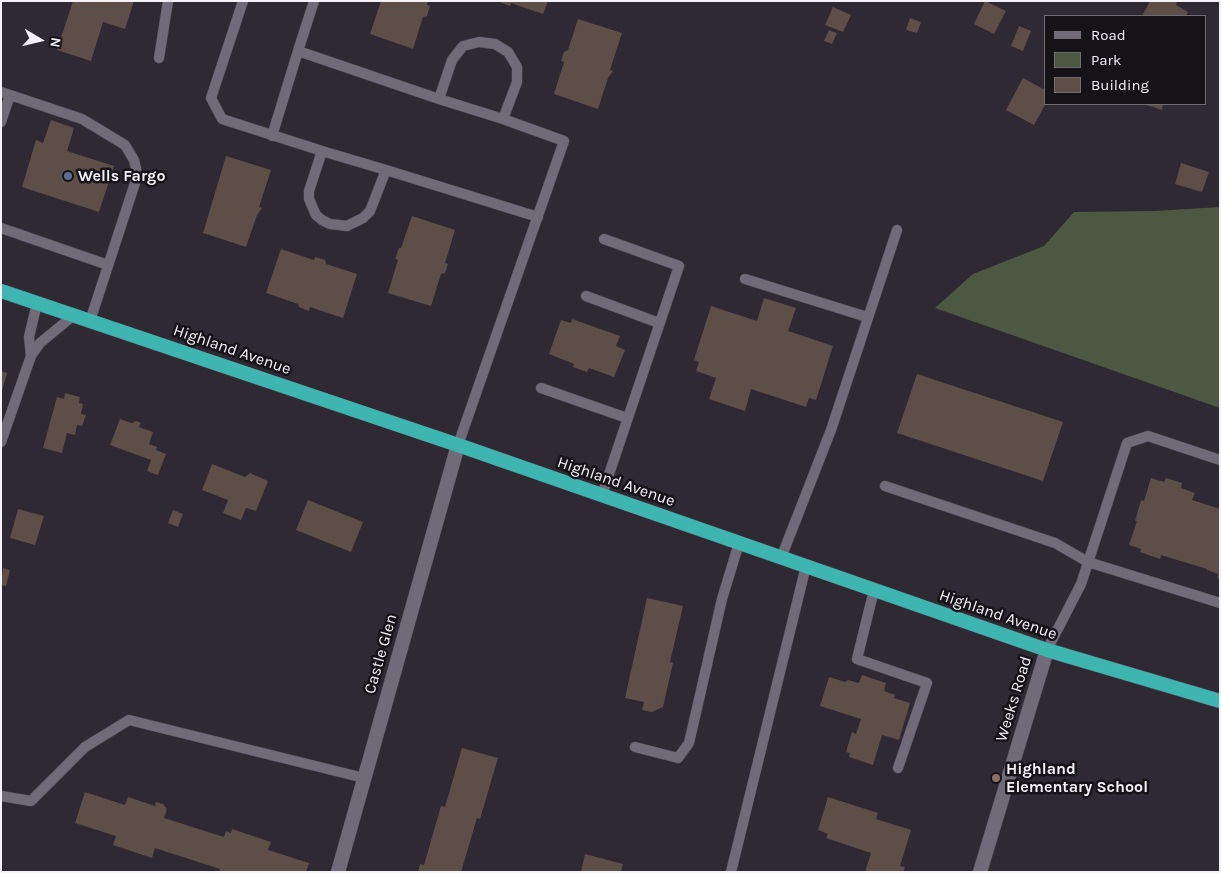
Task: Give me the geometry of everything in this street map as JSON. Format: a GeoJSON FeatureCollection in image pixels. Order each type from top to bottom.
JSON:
{"type":"FeatureCollection","features":[{"type":"Feature","properties":{"kind":"highway","name":"Highland Avenue"},"geometry":{"type":"LineString","coordinates":[[1,291],[458,445],[1047,650],[1220,701]]}},
{"type":"Feature","properties":{"kind":"street","name":"Castle Glen"},"geometry":{"type":"LineString","coordinates":[[338,872],[458,445]]}},
{"type":"Feature","properties":{"kind":"street","name":"Weeks Road"},"geometry":{"type":"LineString","coordinates":[[980,872],[1047,650]]}},
{"type":"Feature","properties":{"kind":"lane"},"geometry":{"type":"LineString","coordinates":[[159,58],[168,1]]}},
{"type":"Feature","properties":{"kind":"lane"},"geometry":{"type":"LineString","coordinates":[[244,1],[211,98],[222,120],[538,217]]}},
{"type":"Feature","properties":{"kind":"lane"},"geometry":{"type":"LineString","coordinates":[[272,136],[314,1]]}},
{"type":"Feature","properties":{"kind":"lane"},"geometry":{"type":"LineString","coordinates":[[439,98],[452,60],[463,46],[479,42],[495,44],[508,52],[517,67],[517,82],[503,119]]}},
{"type":"Feature","properties":{"kind":"lane"},"geometry":{"type":"LineString","coordinates":[[298,51],[564,141],[458,445]]}},
{"type":"Feature","properties":{"kind":"lane"},"geometry":{"type":"LineString","coordinates":[[1,122],[6,93],[82,118],[125,145],[134,160],[137,173],[135,183],[90,320]]}},
{"type":"Feature","properties":{"kind":"lane"},"geometry":{"type":"LineString","coordinates":[[322,151],[308,199],[316,215],[330,224],[347,226],[363,218],[370,211],[386,170]]}},
{"type":"Feature","properties":{"kind":"lane"},"geometry":{"type":"LineString","coordinates":[[1,228],[108,265]]}},
{"type":"Feature","properties":{"kind":"lane"},"geometry":{"type":"LineString","coordinates":[[782,558],[831,430],[897,230]]}},
{"type":"Feature","properties":{"kind":"lane"},"geometry":{"type":"LineString","coordinates":[[602,495],[679,266],[604,239]]}},
{"type":"Feature","properties":{"kind":"lane"},"geometry":{"type":"LineString","coordinates":[[745,279],[867,317]]}},
{"type":"Feature","properties":{"kind":"lane"},"geometry":{"type":"LineString","coordinates":[[586,296],[659,323]]}},
{"type":"Feature","properties":{"kind":"lane"},"geometry":{"type":"LineString","coordinates":[[31,356],[28,337],[37,303]]}},
{"type":"Feature","properties":{"kind":"lane"},"geometry":{"type":"LineString","coordinates":[[1,442],[31,356],[40,343],[74,316]]}},
{"type":"Feature","properties":{"kind":"lane"},"geometry":{"type":"LineString","coordinates":[[541,388],[627,418]]}},
{"type":"Feature","properties":{"kind":"lane"},"geometry":{"type":"LineString","coordinates":[[1047,650],[1081,584],[1127,443],[1148,436],[1220,460]]}},
{"type":"Feature","properties":{"kind":"lane"},"geometry":{"type":"LineString","coordinates":[[885,486],[1055,542],[1088,562],[1220,603]]}},
{"type":"Feature","properties":{"kind":"lane"},"geometry":{"type":"LineString","coordinates":[[635,747],[678,758],[689,743],[722,599],[739,543]]}},
{"type":"Feature","properties":{"kind":"lane"},"geometry":{"type":"LineString","coordinates":[[731,872],[806,566]]}},
{"type":"Feature","properties":{"kind":"lane"},"geometry":{"type":"LineString","coordinates":[[874,590],[857,659],[926,683],[898,768]]}},
{"type":"Feature","properties":{"kind":"lane"},"geometry":{"type":"LineString","coordinates":[[1,796],[31,801],[84,747],[129,720],[364,778]]}},
{"type":"Feature","properties":{"kind":"green space"},"geometry":{"type":"Polygon","coordinates":[[[1220,207],[1220,408],[935,308],[973,274],[1044,246],[1074,212],[1155,211],[1220,207]]]}},
{"type":"Feature","properties":{"kind":"building"},"geometry":{"type":"Polygon","coordinates":[[[73,1],[134,1],[125,29],[103,22],[91,61],[57,50],[73,1]]]}},
{"type":"Feature","properties":{"kind":"building"},"geometry":{"type":"Polygon","coordinates":[[[381,1],[428,1],[427,5],[430,6],[427,16],[423,17],[413,49],[370,34],[381,1]]]}},
{"type":"Feature","properties":{"kind":"building"},"geometry":{"type":"Polygon","coordinates":[[[497,1],[548,1],[543,14],[511,3],[510,6],[497,1]]]}},
{"type":"Feature","properties":{"kind":"building"},"geometry":{"type":"Polygon","coordinates":[[[985,1],[1006,11],[994,34],[974,24],[985,1]]]}},
{"type":"Feature","properties":{"kind":"building"},"geometry":{"type":"Polygon","coordinates":[[[1150,1],[1177,1],[1176,5],[1188,12],[1186,15],[1143,15],[1150,1]]]}},
{"type":"Feature","properties":{"kind":"building"},"geometry":{"type":"Polygon","coordinates":[[[833,7],[851,15],[843,32],[825,25],[833,7]]]}},
{"type":"Feature","properties":{"kind":"building"},"geometry":{"type":"Polygon","coordinates":[[[910,18],[921,22],[917,33],[906,30],[910,18]]]}},
{"type":"Feature","properties":{"kind":"building"},"geometry":{"type":"Polygon","coordinates":[[[578,19],[622,33],[610,70],[613,71],[608,78],[598,109],[554,94],[564,62],[561,61],[564,52],[568,50],[578,19]]]}},
{"type":"Feature","properties":{"kind":"building"},"geometry":{"type":"Polygon","coordinates":[[[1019,26],[1031,31],[1023,51],[1011,46],[1019,26]]]}},
{"type":"Feature","properties":{"kind":"building"},"geometry":{"type":"Polygon","coordinates":[[[829,30],[837,33],[832,44],[824,41],[829,30]]]}},
{"type":"Feature","properties":{"kind":"building"},"geometry":{"type":"Polygon","coordinates":[[[1023,78],[1044,89],[1045,105],[1034,125],[1006,110],[1023,78]]]}},
{"type":"Feature","properties":{"kind":"building"},"geometry":{"type":"Polygon","coordinates":[[[1146,105],[1163,105],[1162,110],[1146,105]]]}},
{"type":"Feature","properties":{"kind":"building","name":"Wells Fargo"},"geometry":{"type":"Polygon","coordinates":[[[51,120],[74,128],[67,151],[114,166],[99,212],[22,187],[36,140],[43,143],[51,120]]]}},
{"type":"Feature","properties":{"kind":"building"},"geometry":{"type":"Polygon","coordinates":[[[226,156],[271,170],[259,207],[262,208],[257,215],[246,247],[203,233],[226,156]]]}},
{"type":"Feature","properties":{"kind":"building"},"geometry":{"type":"Polygon","coordinates":[[[1181,163],[1209,172],[1202,192],[1175,184],[1181,163]]]}},
{"type":"Feature","properties":{"kind":"building"},"geometry":{"type":"Polygon","coordinates":[[[412,216],[455,230],[445,263],[448,264],[445,273],[441,274],[431,306],[388,293],[398,260],[395,259],[399,248],[401,248],[412,216]]]}},
{"type":"Feature","properties":{"kind":"building"},"geometry":{"type":"Polygon","coordinates":[[[281,249],[314,260],[315,257],[325,260],[326,264],[357,274],[343,318],[310,307],[309,311],[299,307],[298,304],[266,293],[281,249]]]}},
{"type":"Feature","properties":{"kind":"building"},"geometry":{"type":"Polygon","coordinates":[[[764,298],[796,308],[788,331],[833,346],[816,400],[809,398],[806,407],[751,389],[745,411],[709,399],[716,378],[696,371],[699,362],[694,360],[711,306],[757,321],[764,298]]]}},
{"type":"Feature","properties":{"kind":"building"},"geometry":{"type":"Polygon","coordinates":[[[572,319],[620,336],[616,346],[625,350],[614,377],[589,368],[587,372],[573,367],[574,364],[549,354],[561,320],[571,323],[572,319]]]}},
{"type":"Feature","properties":{"kind":"building"},"geometry":{"type":"Polygon","coordinates":[[[1,371],[7,373],[2,391],[1,391],[1,371]]]}},
{"type":"Feature","properties":{"kind":"building"},"geometry":{"type":"Polygon","coordinates":[[[917,374],[1063,422],[1043,481],[897,433],[917,374]]]}},
{"type":"Feature","properties":{"kind":"building"},"geometry":{"type":"Polygon","coordinates":[[[65,393],[80,397],[79,403],[83,404],[81,414],[86,415],[82,426],[77,425],[75,435],[67,433],[62,453],[43,448],[57,397],[64,399],[65,393]]]}},
{"type":"Feature","properties":{"kind":"building"},"geometry":{"type":"Polygon","coordinates":[[[120,419],[132,423],[136,421],[141,423],[139,427],[153,432],[149,444],[157,447],[156,450],[166,454],[158,475],[147,471],[151,460],[110,445],[120,419]]]}},
{"type":"Feature","properties":{"kind":"building"},"geometry":{"type":"Polygon","coordinates":[[[212,464],[245,477],[250,473],[268,481],[256,511],[246,508],[241,520],[223,513],[228,500],[202,490],[212,464]]]}},
{"type":"Feature","properties":{"kind":"building"},"geometry":{"type":"Polygon","coordinates":[[[1151,478],[1164,482],[1166,478],[1182,483],[1181,488],[1195,493],[1192,500],[1220,509],[1220,579],[1217,578],[1218,574],[1207,569],[1161,555],[1160,559],[1140,552],[1141,549],[1129,545],[1137,521],[1135,521],[1141,500],[1144,501],[1151,478]]]}},
{"type":"Feature","properties":{"kind":"building"},"geometry":{"type":"Polygon","coordinates":[[[308,500],[363,522],[351,552],[296,530],[308,500]]]}},
{"type":"Feature","properties":{"kind":"building"},"geometry":{"type":"Polygon","coordinates":[[[18,509],[44,516],[35,545],[10,538],[18,509]]]}},
{"type":"Feature","properties":{"kind":"building"},"geometry":{"type":"Polygon","coordinates":[[[173,510],[183,514],[178,527],[168,523],[173,510]]]}},
{"type":"Feature","properties":{"kind":"building"},"geometry":{"type":"Polygon","coordinates":[[[3,568],[10,570],[6,586],[1,585],[3,568]]]}},
{"type":"Feature","properties":{"kind":"building"},"geometry":{"type":"Polygon","coordinates":[[[647,598],[683,606],[670,662],[673,663],[663,707],[652,712],[642,710],[644,702],[625,698],[647,598]]]}},
{"type":"Feature","properties":{"kind":"building"},"geometry":{"type":"Polygon","coordinates":[[[862,675],[886,683],[884,691],[895,695],[894,698],[910,703],[899,740],[882,735],[873,765],[849,757],[850,753],[846,752],[852,732],[856,734],[861,719],[820,706],[829,677],[845,682],[848,680],[859,683],[862,675]]]}},
{"type":"Feature","properties":{"kind":"building"},"geometry":{"type":"Polygon","coordinates":[[[462,748],[498,758],[480,819],[477,818],[461,872],[418,872],[420,864],[424,865],[441,806],[445,807],[462,748]]]}},
{"type":"Feature","properties":{"kind":"building"},"geometry":{"type":"Polygon","coordinates":[[[85,792],[125,805],[128,797],[155,806],[156,802],[163,804],[167,809],[164,818],[224,837],[226,831],[231,833],[232,829],[271,842],[268,850],[309,863],[306,872],[219,872],[220,869],[155,848],[152,858],[113,845],[116,836],[75,823],[85,792]]]}},
{"type":"Feature","properties":{"kind":"building"},"geometry":{"type":"Polygon","coordinates":[[[828,797],[878,813],[876,819],[911,830],[900,866],[905,867],[903,872],[865,872],[871,853],[826,838],[828,834],[818,830],[828,797]]]}},
{"type":"Feature","properties":{"kind":"building"},"geometry":{"type":"Polygon","coordinates":[[[585,854],[623,864],[621,872],[581,872],[585,854]]]}},
{"type":"Feature","properties":{"kind":"place","name":"Wells Fargo"},"geometry":{"type":"Point","coordinates":[68,176]}},
{"type":"Feature","properties":{"kind":"place","name":"Highland Elementary School"},"geometry":{"type":"Point","coordinates":[996,778]}}]}
